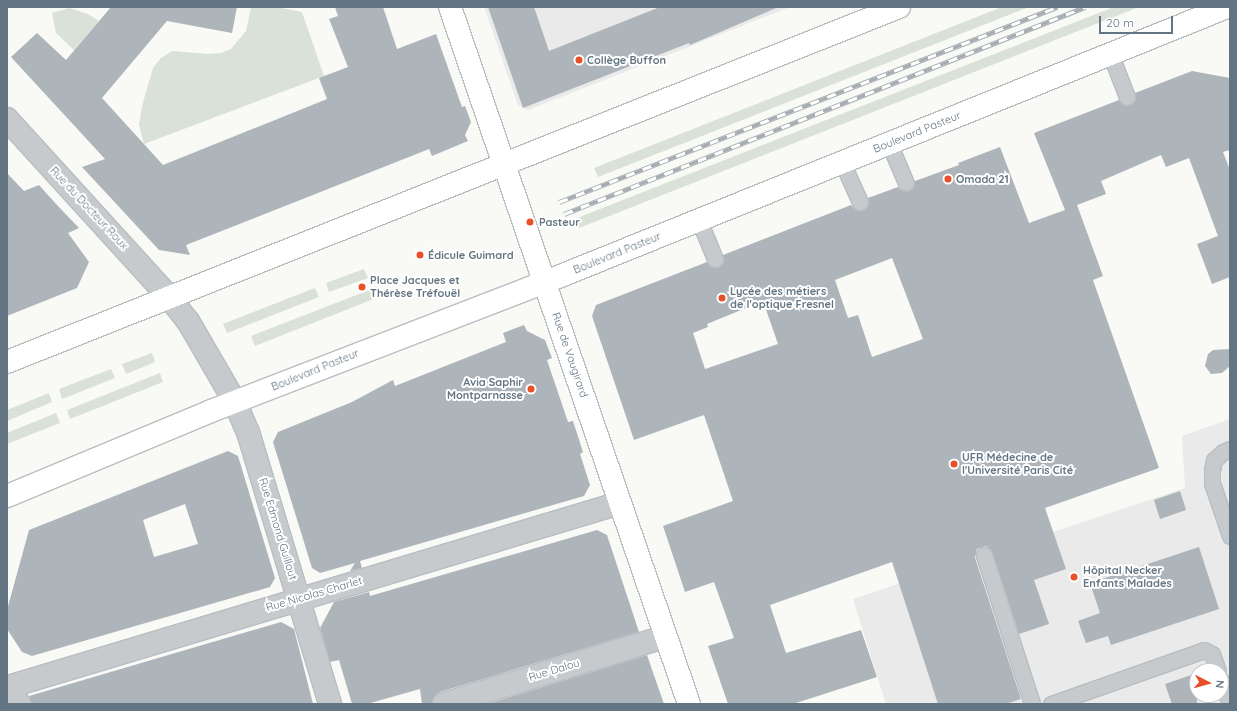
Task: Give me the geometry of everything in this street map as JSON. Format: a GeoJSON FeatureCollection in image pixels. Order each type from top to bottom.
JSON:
{"type":"FeatureCollection","features":[{"type":"Feature","properties":{"kind":"main road","name":"Rue de Vaugirard"},"geometry":{"type":"LineString","coordinates":[[450,7],[504,165],[546,281],[665,637],[689,704]]}},
{"type":"Feature","properties":{"kind":"main road"},"geometry":{"type":"LineString","coordinates":[[7,362],[899,7]]}},
{"type":"Feature","properties":{"kind":"main road","name":"Boulevard Pasteur"},"geometry":{"type":"LineString","coordinates":[[7,496],[235,402],[699,220],[1110,53],[1227,10]]}},
{"type":"Feature","properties":{"kind":"street","name":"Rue du Docteur Roux"},"geometry":{"type":"LineString","coordinates":[[7,119],[169,297]]}},
{"type":"Feature","properties":{"kind":"street"},"geometry":{"type":"LineString","coordinates":[[169,297],[188,321],[235,402]]}},
{"type":"Feature","properties":{"kind":"street","name":"Rue Edmond Guillout"},"geometry":{"type":"LineString","coordinates":[[235,402],[248,432],[330,704]]}},
{"type":"Feature","properties":{"kind":"street","name":"Rue Nicolas Charlet"},"geometry":{"type":"LineString","coordinates":[[11,692],[299,598],[620,503]]}},
{"type":"Feature","properties":{"kind":"street","name":"Rue Dalou"},"geometry":{"type":"LineString","coordinates":[[444,704],[665,637]]}},
{"type":"Feature","properties":{"kind":"lane"},"geometry":{"type":"LineString","coordinates":[[1110,53],[1127,96]]}},
{"type":"Feature","properties":{"kind":"lane"},"geometry":{"type":"LineString","coordinates":[[889,143],[906,183]]}},
{"type":"Feature","properties":{"kind":"lane"},"geometry":{"type":"LineString","coordinates":[[842,162],[860,202]]}},
{"type":"Feature","properties":{"kind":"lane"},"geometry":{"type":"LineString","coordinates":[[699,220],[715,259]]}},
{"type":"Feature","properties":{"kind":"lane"},"geometry":{"type":"LineString","coordinates":[[1230,449],[1222,452],[1214,460],[1212,470],[1212,483],[1230,536]]}},
{"type":"Feature","properties":{"kind":"lane"},"geometry":{"type":"LineString","coordinates":[[984,555],[1032,704]]}},
{"type":"Feature","properties":{"kind":"lane"},"geometry":{"type":"LineString","coordinates":[[1051,704],[1075,700],[1204,650],[1212,654],[1215,663]]}},
{"type":"Feature","properties":{"kind":"shaded area"},"geometry":{"type":"Polygon","coordinates":[[[251,7],[276,7],[302,12],[324,76],[144,144],[139,125],[142,106],[153,68],[161,58],[172,51],[208,54],[221,53],[231,49],[246,31],[251,7]]]}},
{"type":"Feature","properties":{"kind":"shaded area","name":"Collège Buffon"},"geometry":{"type":"Polygon","coordinates":[[[484,7],[790,7],[528,110],[518,105],[484,7]]]}},
{"type":"Feature","properties":{"kind":"shaded area"},"geometry":{"type":"Polygon","coordinates":[[[1002,7],[1029,7],[598,177],[594,168],[1002,7]]]}},
{"type":"Feature","properties":{"kind":"shaded area"},"geometry":{"type":"Polygon","coordinates":[[[1114,7],[1139,7],[579,228],[567,222],[1114,7]]]}},
{"type":"Feature","properties":{"kind":"shaded area"},"geometry":{"type":"Polygon","coordinates":[[[69,8],[88,14],[99,21],[74,50],[56,33],[52,13],[69,8]]]}},
{"type":"Feature","properties":{"kind":"shaded area"},"geometry":{"type":"Polygon","coordinates":[[[364,269],[368,278],[329,292],[326,283],[364,269]]]}},
{"type":"Feature","properties":{"kind":"shaded area"},"geometry":{"type":"Polygon","coordinates":[[[315,288],[319,297],[227,333],[223,324],[315,288]]]}},
{"type":"Feature","properties":{"kind":"shaded area"},"geometry":{"type":"Polygon","coordinates":[[[372,289],[376,298],[255,346],[251,336],[372,289]]]}},
{"type":"Feature","properties":{"kind":"shaded area"},"geometry":{"type":"Polygon","coordinates":[[[152,353],[155,362],[126,374],[122,364],[152,353]]]}},
{"type":"Feature","properties":{"kind":"shaded area"},"geometry":{"type":"Polygon","coordinates":[[[111,369],[115,378],[62,399],[59,389],[111,369]]]}},
{"type":"Feature","properties":{"kind":"shaded area"},"geometry":{"type":"Polygon","coordinates":[[[160,373],[163,382],[70,419],[67,410],[160,373]]]}},
{"type":"Feature","properties":{"kind":"shaded area"},"geometry":{"type":"Polygon","coordinates":[[[49,393],[52,402],[7,421],[7,410],[49,393]]]}},
{"type":"Feature","properties":{"kind":"shaded area"},"geometry":{"type":"Polygon","coordinates":[[[56,413],[60,423],[7,444],[7,433],[56,413]]]}},
{"type":"Feature","properties":{"kind":"shaded area","name":"Hôpital Necker Enfants Malades"},"geometry":{"type":"Polygon","coordinates":[[[1230,419],[1230,704],[886,704],[853,599],[1185,488],[1182,436],[1230,419]]]}},
{"type":"Feature","properties":{"kind":"building"},"geometry":{"type":"Polygon","coordinates":[[[111,7],[237,7],[232,33],[167,21],[102,98],[163,165],[327,99],[319,78],[348,67],[329,19],[338,16],[335,7],[383,7],[397,49],[436,34],[462,107],[465,106],[471,122],[465,135],[468,141],[432,156],[429,149],[186,245],[190,255],[159,250],[82,167],[105,159],[11,57],[37,33],[66,60],[111,7]]]}},
{"type":"Feature","properties":{"kind":"building","name":"Collège Buffon"},"geometry":{"type":"Polygon","coordinates":[[[488,7],[534,7],[549,51],[660,7],[776,8],[690,45],[689,43],[523,108],[488,7]]]}},
{"type":"Feature","properties":{"kind":"building"},"geometry":{"type":"Polygon","coordinates":[[[1192,71],[1230,78],[1230,150],[1223,152],[1230,170],[1230,277],[1212,284],[1197,244],[1218,236],[1189,158],[1166,167],[1161,155],[1101,181],[1106,194],[1077,205],[1103,276],[1093,280],[1159,468],[1045,508],[1066,569],[1034,580],[1049,624],[1019,634],[992,552],[986,546],[977,549],[975,558],[1021,699],[1005,704],[938,704],[892,562],[770,605],[786,653],[861,630],[877,677],[793,704],[728,704],[708,646],[734,638],[714,582],[685,592],[663,526],[733,501],[704,415],[634,440],[592,316],[596,305],[707,262],[710,266],[718,267],[722,264],[723,255],[851,205],[855,209],[863,210],[867,207],[868,198],[898,187],[901,190],[909,191],[913,188],[915,181],[959,165],[958,163],[1000,147],[1029,223],[1065,210],[1034,133],[1119,100],[1125,106],[1131,105],[1136,99],[1135,93],[1192,71]],[[892,258],[835,280],[848,318],[858,315],[872,357],[923,339],[892,258]],[[763,301],[707,324],[708,327],[693,333],[705,369],[778,344],[763,301]]]}},
{"type":"Feature","properties":{"kind":"building"},"geometry":{"type":"Polygon","coordinates":[[[7,173],[24,191],[39,185],[79,228],[68,233],[89,262],[77,288],[7,316],[7,173]]]}},
{"type":"Feature","properties":{"kind":"building"},"geometry":{"type":"Polygon","coordinates":[[[524,325],[527,331],[545,340],[552,358],[547,360],[568,422],[573,421],[583,452],[580,454],[590,485],[584,496],[360,561],[362,568],[350,571],[355,563],[320,573],[312,568],[273,442],[278,432],[352,402],[393,380],[395,386],[506,342],[503,333],[524,325]]]}},
{"type":"Feature","properties":{"kind":"building"},"geometry":{"type":"Polygon","coordinates":[[[1230,349],[1230,366],[1222,373],[1211,374],[1205,366],[1208,354],[1213,350],[1230,349]]]}},
{"type":"Feature","properties":{"kind":"building"},"geometry":{"type":"Polygon","coordinates":[[[228,451],[238,456],[275,578],[270,587],[32,656],[22,652],[7,629],[7,610],[29,530],[228,451]],[[185,504],[143,520],[154,557],[198,544],[185,504]]]}},
{"type":"Feature","properties":{"kind":"building"},"geometry":{"type":"Polygon","coordinates":[[[1180,491],[1186,510],[1160,519],[1154,500],[1180,491]]]}},
{"type":"Feature","properties":{"kind":"building"},"geometry":{"type":"Polygon","coordinates":[[[597,530],[607,535],[639,632],[440,692],[435,696],[432,704],[422,704],[420,689],[367,704],[352,704],[339,660],[330,662],[320,628],[334,602],[369,592],[370,596],[597,530]]]}},
{"type":"Feature","properties":{"kind":"building"},"geometry":{"type":"Polygon","coordinates":[[[1199,547],[1219,609],[1111,645],[1108,636],[1086,643],[1078,621],[1100,613],[1090,583],[1199,547]]]}},
{"type":"Feature","properties":{"kind":"building"},"geometry":{"type":"Polygon","coordinates":[[[281,622],[294,629],[313,704],[31,704],[29,696],[281,622]]]}},
{"type":"Feature","properties":{"kind":"building"},"geometry":{"type":"Polygon","coordinates":[[[647,655],[664,704],[487,704],[647,655]]]}},
{"type":"Feature","properties":{"kind":"building"},"geometry":{"type":"Polygon","coordinates":[[[1189,676],[1189,703],[1197,704],[1172,704],[1165,684],[1189,676]]]}},
{"type":"Feature","properties":{"kind":"railway"},"geometry":{"type":"LineString","coordinates":[[559,202],[1057,7]]}},
{"type":"Feature","properties":{"kind":"railway"},"geometry":{"type":"LineString","coordinates":[[564,214],[1085,7]]}},
{"type":"Feature","properties":{"kind":"place","name":"Collège Buffon"},"geometry":{"type":"Point","coordinates":[579,60]}},
{"type":"Feature","properties":{"kind":"place","name":"Omada 21"},"geometry":{"type":"Point","coordinates":[948,179]}},
{"type":"Feature","properties":{"kind":"place","name":"Pasteur"},"geometry":{"type":"Point","coordinates":[530,222]}},
{"type":"Feature","properties":{"kind":"place","name":"Édicule Guimard"},"geometry":{"type":"Point","coordinates":[420,255]}},
{"type":"Feature","properties":{"kind":"place","name":"Place Jacques et Thérèse Tréfouël"},"geometry":{"type":"Point","coordinates":[362,287]}},
{"type":"Feature","properties":{"kind":"place","name":"Lycée des métiers de l'optique Fresnel"},"geometry":{"type":"Point","coordinates":[722,298]}},
{"type":"Feature","properties":{"kind":"place","name":"Avia Saphir Montparnasse"},"geometry":{"type":"Point","coordinates":[531,389]}},
{"type":"Feature","properties":{"kind":"place","name":"UFR Médecine de l'Université Paris Cité"},"geometry":{"type":"Point","coordinates":[954,464]}},
{"type":"Feature","properties":{"kind":"place","name":"Hôpital Necker Enfants Malades"},"geometry":{"type":"Point","coordinates":[1074,577]}}]}
